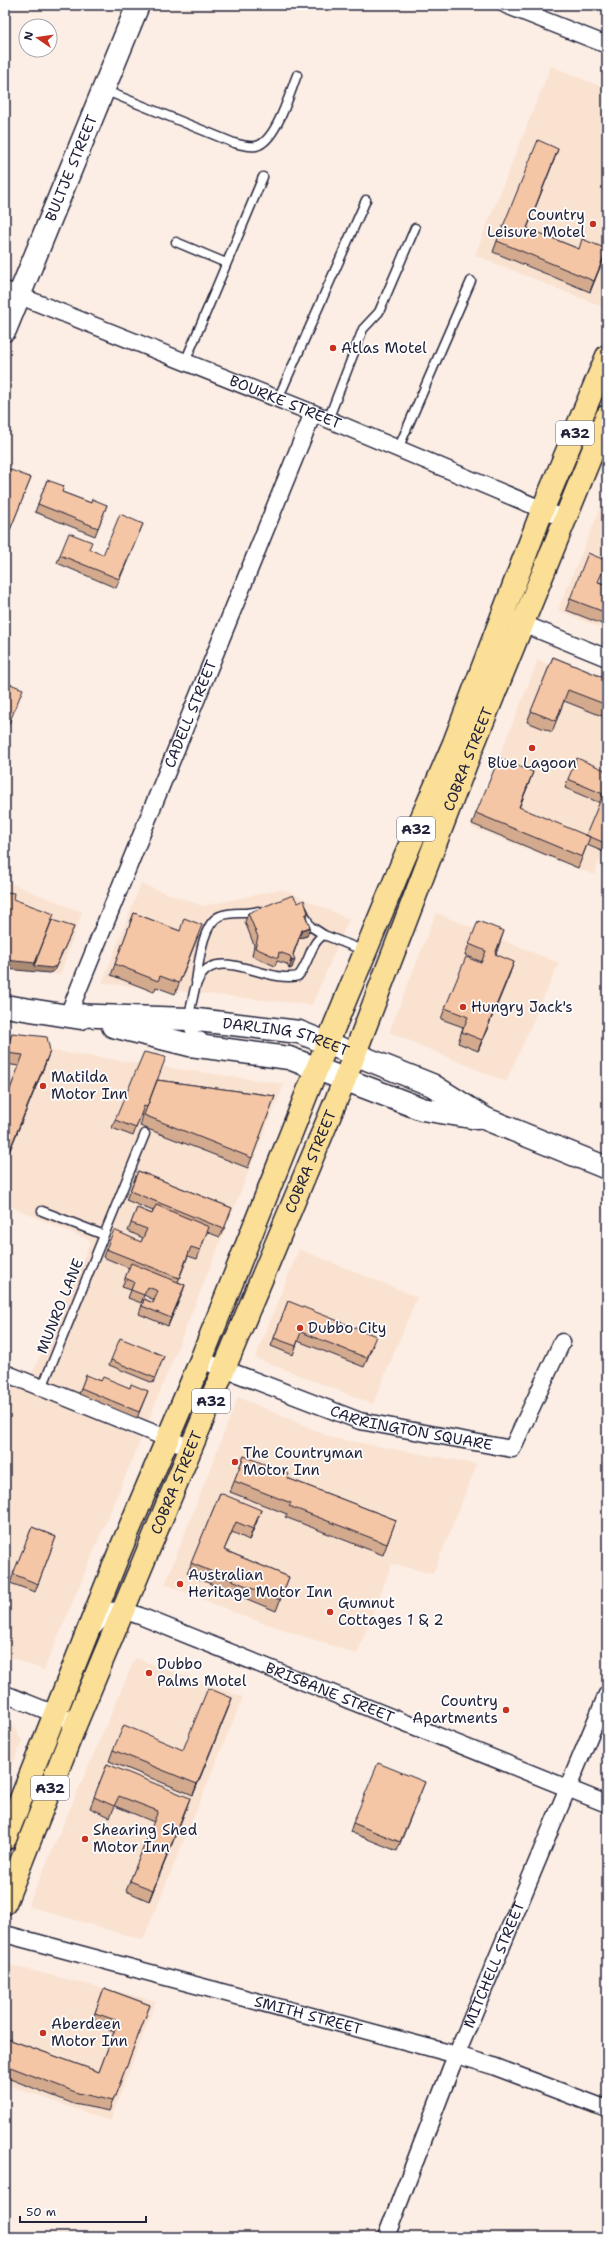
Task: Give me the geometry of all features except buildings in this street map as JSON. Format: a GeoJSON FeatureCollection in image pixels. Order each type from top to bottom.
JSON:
{"type":"FeatureCollection","features":[{"type":"Feature","properties":{"kind":"highway","name":"COBRA STREET"},"geometry":{"type":"LineString","coordinates":[[5,1903],[16,1848],[54,1714],[169,1440],[317,1068],[454,743],[542,511],[607,356]]}},
{"type":"Feature","properties":{"kind":"highway","name":"COBRA STREET"},"geometry":{"type":"LineString","coordinates":[[16,1848],[76,1722],[345,1079],[470,752],[607,416]]}},
{"type":"Feature","properties":{"kind":"street","name":"BULTJE STREET"},"geometry":{"type":"LineString","coordinates":[[5,330],[12,293],[104,90],[138,5]]}},
{"type":"Feature","properties":{"kind":"street"},"geometry":{"type":"LineString","coordinates":[[506,5],[607,45]]}},
{"type":"Feature","properties":{"kind":"street","name":"BOURKE STREET"},"geometry":{"type":"LineString","coordinates":[[12,293],[313,413],[542,511],[565,519]]}},
{"type":"Feature","properties":{"kind":"street","name":"CADELL STREET"},"geometry":{"type":"LineString","coordinates":[[68,1015],[313,413]]}},
{"type":"Feature","properties":{"kind":"street"},"geometry":{"type":"LineString","coordinates":[[502,615],[607,658]]}},
{"type":"Feature","properties":{"kind":"street","name":"DARLING STREET"},"geometry":{"type":"LineString","coordinates":[[5,1006],[68,1015],[190,1045],[289,1058],[422,1109],[486,1119]]}},
{"type":"Feature","properties":{"kind":"street","name":"DARLING STREET"},"geometry":{"type":"LineString","coordinates":[[68,1015],[189,1019],[300,1032],[432,1085],[486,1119],[607,1168]]}},
{"type":"Feature","properties":{"kind":"street","name":"CARRINGTON SQUARE"},"geometry":{"type":"LineString","coordinates":[[201,1360],[360,1421],[512,1449],[562,1342]]}},
{"type":"Feature","properties":{"kind":"street"},"geometry":{"type":"LineString","coordinates":[[5,1373],[191,1448]]}},
{"type":"Feature","properties":{"kind":"street"},"geometry":{"type":"LineString","coordinates":[[75,1662],[93,1628],[102,1616],[108,1611],[123,1610]]}},
{"type":"Feature","properties":{"kind":"street","name":"BRISBANE STREET"},"geometry":{"type":"LineString","coordinates":[[123,1610],[607,1804]]}},
{"type":"Feature","properties":{"kind":"street"},"geometry":{"type":"LineString","coordinates":[[5,1694],[76,1722]]}},
{"type":"Feature","properties":{"kind":"street","name":"MITCHELL STREET"},"geometry":{"type":"LineString","coordinates":[[386,2237],[457,2055],[607,1694]]}},
{"type":"Feature","properties":{"kind":"street","name":"SMITH STREET"},"geometry":{"type":"LineString","coordinates":[[5,1934],[457,2055],[493,2066],[607,2109]]}},
{"type":"Feature","properties":{"kind":"lane"},"geometry":{"type":"LineString","coordinates":[[104,90],[234,143],[256,146],[265,141],[276,127],[297,75]]}},
{"type":"Feature","properties":{"kind":"lane"},"geometry":{"type":"LineString","coordinates":[[185,362],[263,177]]}},
{"type":"Feature","properties":{"kind":"lane"},"geometry":{"type":"LineString","coordinates":[[278,399],[366,200]]}},
{"type":"Feature","properties":{"kind":"lane"},"geometry":{"type":"LineString","coordinates":[[328,420],[363,329],[379,312],[415,228]]}},
{"type":"Feature","properties":{"kind":"lane"},"geometry":{"type":"LineString","coordinates":[[176,242],[226,263]]}},
{"type":"Feature","properties":{"kind":"lane"},"geometry":{"type":"LineString","coordinates":[[398,449],[470,281]]}},
{"type":"Feature","properties":{"kind":"lane"},"geometry":{"type":"LineString","coordinates":[[295,902],[301,907],[310,926],[324,935],[366,951]]}},
{"type":"Feature","properties":{"kind":"lane"},"geometry":{"type":"LineString","coordinates":[[214,1038],[191,1033],[189,1019],[202,948],[210,924],[220,916],[248,914],[264,909]]}},
{"type":"Feature","properties":{"kind":"lane"},"geometry":{"type":"LineString","coordinates":[[194,994],[204,972],[220,964],[231,964],[284,978],[298,976],[306,966],[318,939],[324,935]]}},
{"type":"Feature","properties":{"kind":"lane"},"geometry":{"type":"LineString","coordinates":[[235,1042],[265,1054]]}},
{"type":"Feature","properties":{"kind":"lane","name":"MUNRO LANE"},"geometry":{"type":"LineString","coordinates":[[42,1388],[145,1134]]}},
{"type":"Feature","properties":{"kind":"lane"},"geometry":{"type":"LineString","coordinates":[[42,1211],[104,1235]]}},
{"type":"Feature","properties":{"kind":"shaded area"},"geometry":{"type":"Polygon","coordinates":[[[551,66],[607,89],[607,297],[603,307],[475,255],[551,66]]]}},
{"type":"Feature","properties":{"kind":"shaded area"},"geometry":{"type":"Polygon","coordinates":[[[607,492],[607,631],[558,610],[607,492]]]}},
{"type":"Feature","properties":{"kind":"shaded area"},"geometry":{"type":"Polygon","coordinates":[[[538,660],[607,687],[607,843],[594,875],[471,827],[538,660]]]}},
{"type":"Feature","properties":{"kind":"shaded area"},"geometry":{"type":"Polygon","coordinates":[[[5,881],[82,912],[60,975],[5,967],[5,881]]]}},
{"type":"Feature","properties":{"kind":"shaded area"},"geometry":{"type":"Polygon","coordinates":[[[141,884],[203,906],[282,889],[349,919],[312,1005],[102,983],[141,884]]]}},
{"type":"Feature","properties":{"kind":"shaded area"},"geometry":{"type":"Polygon","coordinates":[[[436,913],[559,963],[506,1082],[389,1032],[436,913]]]}},
{"type":"Feature","properties":{"kind":"shaded area"},"geometry":{"type":"Polygon","coordinates":[[[5,1044],[284,1084],[147,1424],[32,1374],[91,1241],[5,1204],[5,1044]]]}},
{"type":"Feature","properties":{"kind":"shaded area"},"geometry":{"type":"Polygon","coordinates":[[[299,1249],[417,1297],[373,1404],[255,1358],[299,1249]]]}},
{"type":"Feature","properties":{"kind":"shaded area"},"geometry":{"type":"Polygon","coordinates":[[[13,1383],[141,1439],[44,1670],[5,1656],[5,1490],[11,1475],[5,1471],[5,1402],[13,1383]]]}},
{"type":"Feature","properties":{"kind":"shaded area"},"geometry":{"type":"Polygon","coordinates":[[[238,1397],[333,1438],[477,1464],[433,1574],[392,1564],[357,1654],[246,1617],[165,1584],[238,1397]]]}},
{"type":"Feature","properties":{"kind":"shaded area"},"geometry":{"type":"Polygon","coordinates":[[[135,1658],[243,1697],[143,1940],[28,1906],[135,1658]]]}},
{"type":"Feature","properties":{"kind":"shaded area"},"geometry":{"type":"Polygon","coordinates":[[[5,1720],[11,1723],[22,1741],[5,1781],[5,1720]]]}},
{"type":"Feature","properties":{"kind":"shaded area"},"geometry":{"type":"Polygon","coordinates":[[[5,1964],[156,2001],[110,2121],[5,2084],[5,1964]]]}},
{"type":"Feature","properties":{"kind":"place","name":"Country Leisure Motel"},"geometry":{"type":"Point","coordinates":[593,224]}},
{"type":"Feature","properties":{"kind":"place","name":"Atlas Motel"},"geometry":{"type":"Point","coordinates":[333,348]}},
{"type":"Feature","properties":{"kind":"place","name":"Blue Lagoon"},"geometry":{"type":"Point","coordinates":[532,748]}},
{"type":"Feature","properties":{"kind":"place","name":"Hungry Jack's"},"geometry":{"type":"Point","coordinates":[463,1007]}},
{"type":"Feature","properties":{"kind":"place","name":"Matilda Motor Inn"},"geometry":{"type":"Point","coordinates":[43,1086]}},
{"type":"Feature","properties":{"kind":"place","name":"Dubbo City"},"geometry":{"type":"Point","coordinates":[300,1328]}},
{"type":"Feature","properties":{"kind":"place","name":"The Countryman Motor Inn"},"geometry":{"type":"Point","coordinates":[235,1462]}},
{"type":"Feature","properties":{"kind":"place","name":"Australian Heritage Motor Inn"},"geometry":{"type":"Point","coordinates":[180,1584]}},
{"type":"Feature","properties":{"kind":"place","name":"Gumnut Cottages 1 & 2"},"geometry":{"type":"Point","coordinates":[330,1612]}},
{"type":"Feature","properties":{"kind":"place","name":"Dubbo Palms Motel"},"geometry":{"type":"Point","coordinates":[149,1673]}},
{"type":"Feature","properties":{"kind":"place","name":"Country Apartments"},"geometry":{"type":"Point","coordinates":[506,1710]}},
{"type":"Feature","properties":{"kind":"place","name":"Shearing Shed Motor Inn"},"geometry":{"type":"Point","coordinates":[85,1839]}},
{"type":"Feature","properties":{"kind":"place","name":"Aberdeen Motor Inn"},"geometry":{"type":"Point","coordinates":[43,2033]}}]}
